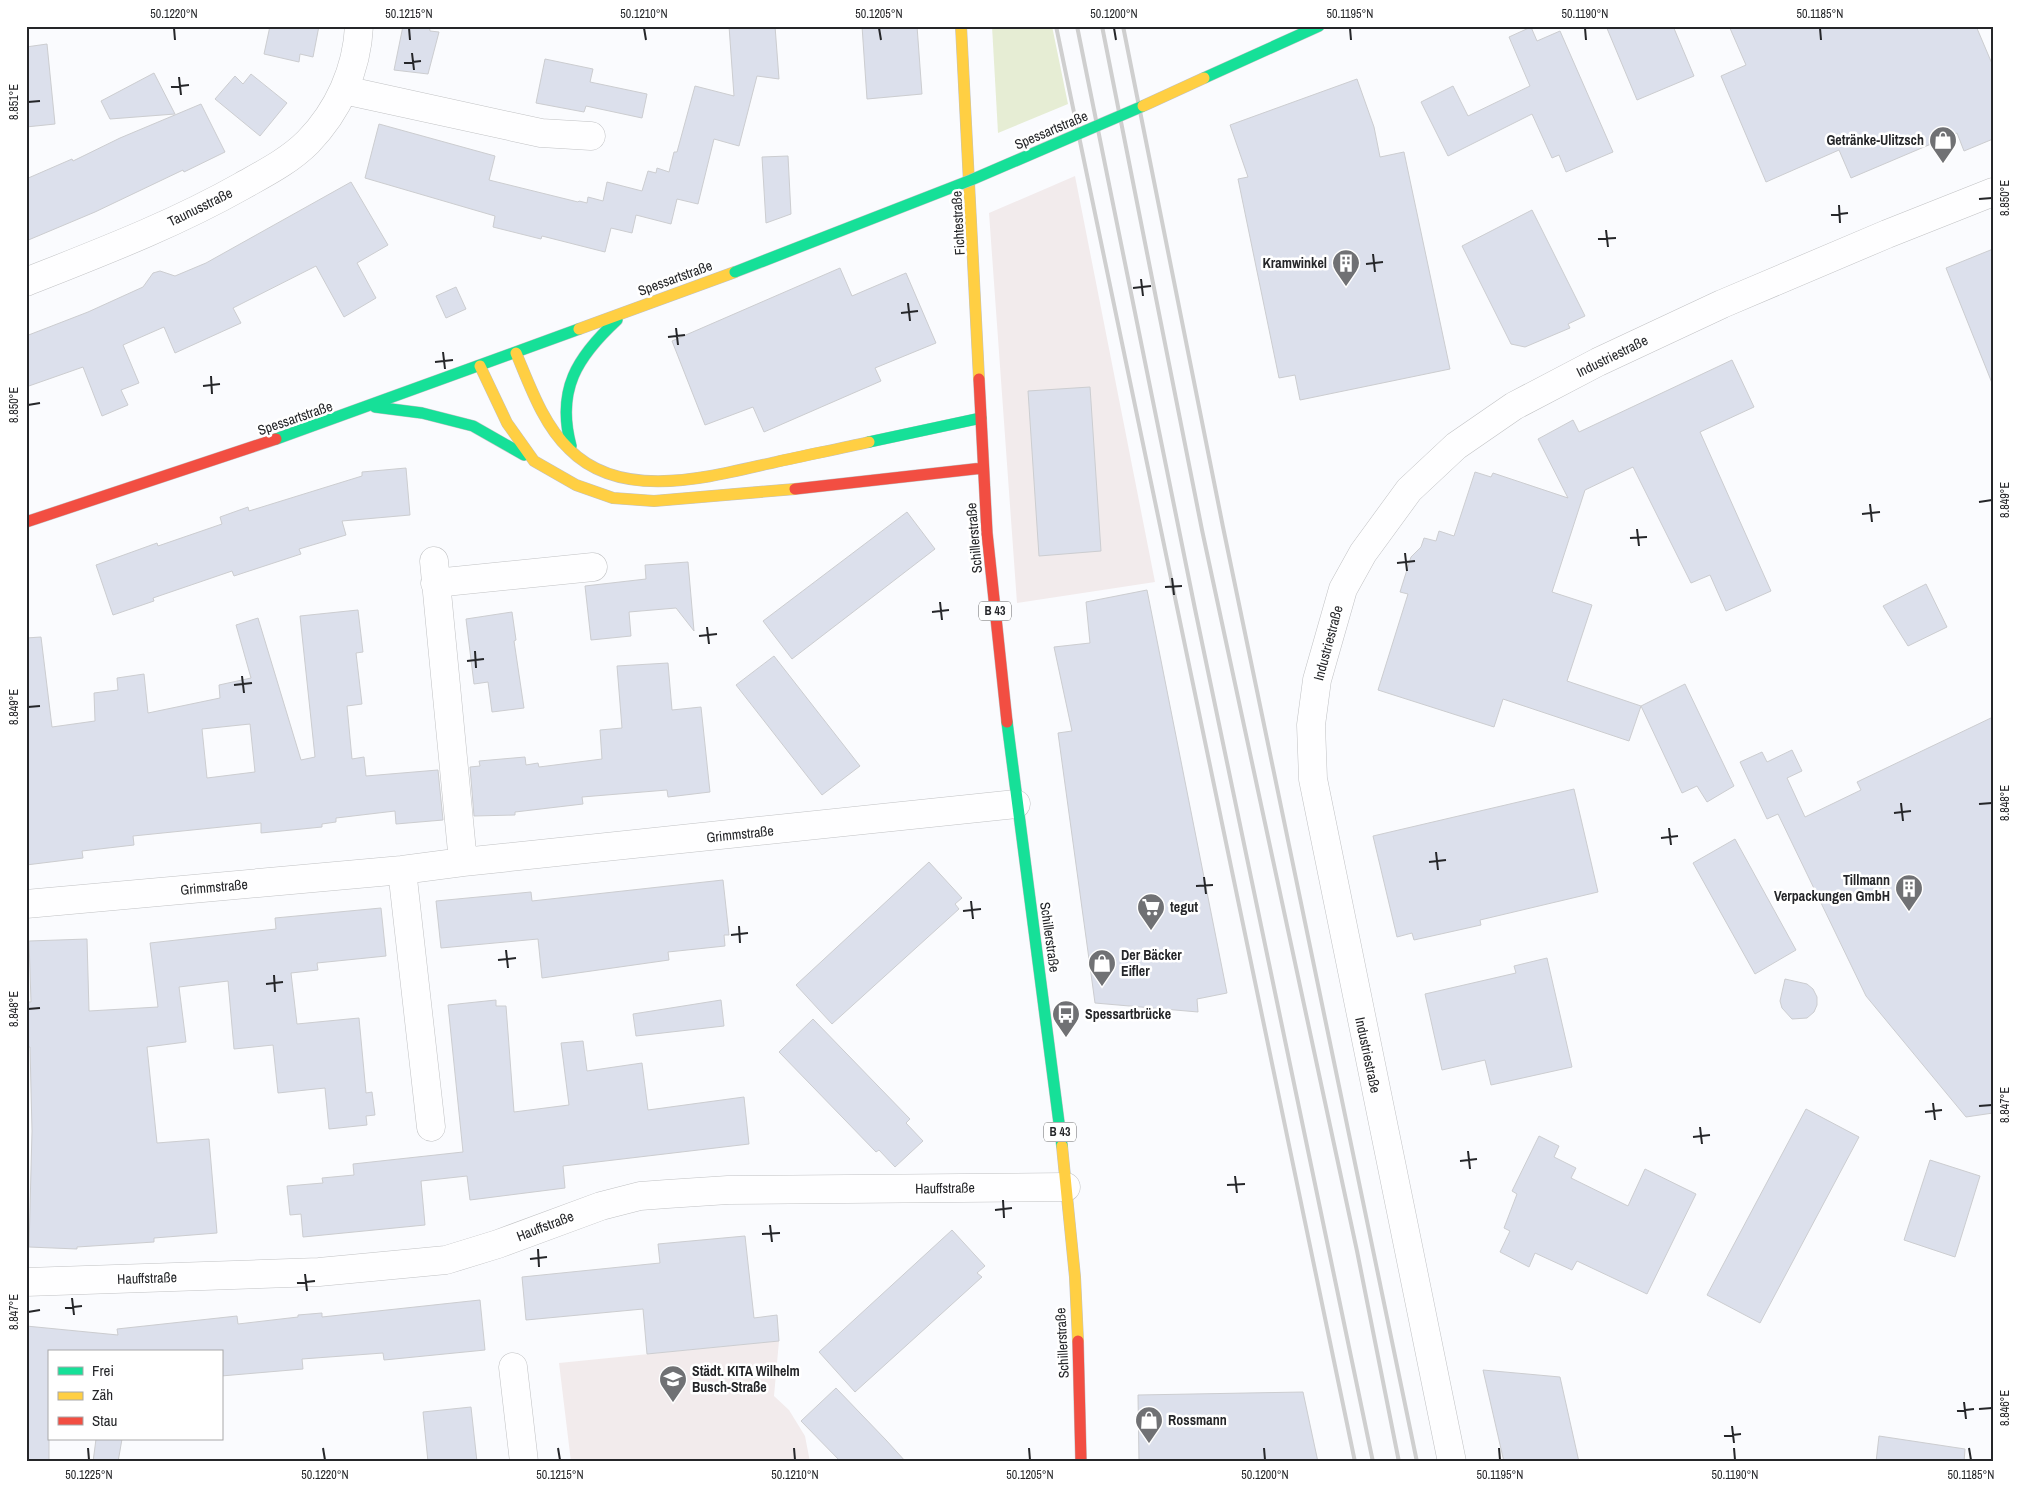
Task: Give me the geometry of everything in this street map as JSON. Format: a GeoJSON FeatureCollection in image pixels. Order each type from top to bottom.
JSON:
{"type":"FeatureCollection","features":[{"type":"Feature","properties":{"kind":"main road","name":"Fichtestraße"},"geometry":{"type":"LineString","coordinates":[[961,26],[982,418]]}},
{"type":"Feature","properties":{"kind":"main road","name":"Spessartstraße"},"geometry":{"type":"LineString","coordinates":[[26,522],[140,487],[371,406],[735,272],[973,179],[1064,141],[1320,26]]}},
{"type":"Feature","properties":{"kind":"main road"},"geometry":{"type":"LineString","coordinates":[[579,458],[572,448],[564,419],[570,385],[577,364],[595,339],[628,311]]}},
{"type":"Feature","properties":{"kind":"main road"},"geometry":{"type":"LineString","coordinates":[[516,353],[540,406],[566,448],[592,466],[618,476],[637,480],[671,480],[738,470],[982,418]]}},
{"type":"Feature","properties":{"kind":"main road"},"geometry":{"type":"LineString","coordinates":[[480,366],[507,423],[534,461]]}},
{"type":"Feature","properties":{"kind":"main road"},"geometry":{"type":"LineString","coordinates":[[371,406],[422,414],[473,426],[560,478],[613,498],[654,501],[770,492],[983,468]]}},
{"type":"Feature","properties":{"kind":"main road","name":"Schillerstraße"},"geometry":{"type":"LineString","coordinates":[[982,418],[983,468],[997,632],[1016,804],[1049,1041],[1066,1187],[1079,1355],[1081,1462]]}},
{"type":"Feature","properties":{"kind":"street","name":"Taunusstraße"},"geometry":{"type":"LineString","coordinates":[[26,282],[188,215],[292,156],[308,141],[333,110],[344,90],[355,54],[359,26]]}},
{"type":"Feature","properties":{"kind":"street"},"geometry":{"type":"LineString","coordinates":[[344,90],[541,133],[591,136]]}},
{"type":"Feature","properties":{"kind":"street","name":"Industriestraße"},"geometry":{"type":"LineString","coordinates":[[1452,1462],[1313,779],[1310,725],[1317,680],[1343,589],[1362,553],[1408,490],[1456,446],[1514,406],[1598,362],[1722,304],[1887,234],[1993,192]]}},
{"type":"Feature","properties":{"kind":"street"},"geometry":{"type":"LineString","coordinates":[[463,862],[435,572],[593,567]]}},
{"type":"Feature","properties":{"kind":"street","name":"Grimmstraße"},"geometry":{"type":"LineString","coordinates":[[26,904],[402,870],[1016,804]]}},
{"type":"Feature","properties":{"kind":"street"},"geometry":{"type":"LineString","coordinates":[[402,870],[431,1127]]}},
{"type":"Feature","properties":{"kind":"street","name":"Hauffstraße"},"geometry":{"type":"LineString","coordinates":[[26,1282],[319,1272],[430,1262],[475,1252],[601,1206],[649,1196],[728,1190],[1066,1187]]}},
{"type":"Feature","properties":{"kind":"street"},"geometry":{"type":"LineString","coordinates":[[513,1367],[524,1462]]}},
{"type":"Feature","properties":{"kind":"shaded area"},"geometry":{"type":"Polygon","coordinates":[[[1075,176],[1155,582],[1017,603],[989,213],[1075,176]]]}},
{"type":"Feature","properties":{"kind":"shaded area","name":"Städt. KITA Wilhelm Busch-Straße"},"geometry":{"type":"Polygon","coordinates":[[[779,1341],[774,1396],[789,1410],[805,1436],[810,1462],[571,1462],[559,1363],[779,1341]]]}},
{"type":"Feature","properties":{"kind":"green space"},"geometry":{"type":"Polygon","coordinates":[[[992,26],[1052,26],[1068,104],[998,133],[992,26]]]}},
{"type":"Feature","properties":{"kind":"building"},"geometry":{"type":"Polygon","coordinates":[[[270,26],[319,26],[313,57],[300,54],[299,62],[264,54],[270,26]]]}},
{"type":"Feature","properties":{"kind":"building"},"geometry":{"type":"Polygon","coordinates":[[[403,26],[429,26],[430,31],[439,32],[428,74],[394,70],[403,26]]]}},
{"type":"Feature","properties":{"kind":"building"},"geometry":{"type":"Polygon","coordinates":[[[729,26],[775,26],[779,79],[757,76],[739,146],[714,139],[698,204],[677,199],[671,224],[636,215],[632,233],[611,228],[605,252],[542,236],[541,239],[493,227],[495,216],[365,178],[379,124],[495,156],[489,180],[587,203],[588,197],[603,201],[607,182],[642,191],[648,171],[656,173],[657,168],[669,172],[674,152],[677,152],[695,86],[734,96],[729,26]]]}},
{"type":"Feature","properties":{"kind":"building"},"geometry":{"type":"Polygon","coordinates":[[[862,26],[917,26],[922,94],[867,99],[862,26]]]}},
{"type":"Feature","properties":{"kind":"building"},"geometry":{"type":"Polygon","coordinates":[[[1606,26],[1673,26],[1694,76],[1637,100],[1606,26]]]}},
{"type":"Feature","properties":{"kind":"building"},"geometry":{"type":"Polygon","coordinates":[[[1729,26],[1976,26],[1993,66],[1993,139],[1964,151],[1957,133],[1851,178],[1839,150],[1766,182],[1721,76],[1746,65],[1729,26]]]}},
{"type":"Feature","properties":{"kind":"building"},"geometry":{"type":"Polygon","coordinates":[[[1531,27],[1537,41],[1560,31],[1613,152],[1566,172],[1559,155],[1552,158],[1532,114],[1448,156],[1421,102],[1453,86],[1468,116],[1530,86],[1509,37],[1531,27]]]}},
{"type":"Feature","properties":{"kind":"building"},"geometry":{"type":"Polygon","coordinates":[[[47,44],[55,124],[26,127],[26,47],[47,44]]]}},
{"type":"Feature","properties":{"kind":"building"},"geometry":{"type":"Polygon","coordinates":[[[545,59],[593,69],[590,82],[647,94],[642,118],[586,106],[584,112],[536,103],[545,59]]]}},
{"type":"Feature","properties":{"kind":"building"},"geometry":{"type":"Polygon","coordinates":[[[154,73],[175,114],[110,119],[101,101],[154,73]]]}},
{"type":"Feature","properties":{"kind":"building"},"geometry":{"type":"Polygon","coordinates":[[[251,74],[287,103],[260,136],[215,99],[235,76],[243,84],[251,74]]]}},
{"type":"Feature","properties":{"kind":"building","name":"Kramwinkel"},"geometry":{"type":"Polygon","coordinates":[[[1357,79],[1374,127],[1380,157],[1404,152],[1450,369],[1300,400],[1295,375],[1279,378],[1238,179],[1248,177],[1230,125],[1357,79]]]}},
{"type":"Feature","properties":{"kind":"building"},"geometry":{"type":"Polygon","coordinates":[[[201,104],[225,152],[95,212],[26,241],[26,179],[72,159],[73,161],[120,138],[201,104]]]}},
{"type":"Feature","properties":{"kind":"building"},"geometry":{"type":"Polygon","coordinates":[[[788,156],[791,214],[766,223],[762,157],[788,156]]]}},
{"type":"Feature","properties":{"kind":"building"},"geometry":{"type":"Polygon","coordinates":[[[351,182],[388,245],[357,263],[376,298],[344,317],[316,266],[233,308],[241,323],[175,353],[164,327],[123,345],[139,383],[121,390],[128,405],[102,416],[83,367],[26,387],[26,336],[88,312],[143,287],[153,273],[160,271],[175,276],[206,263],[351,182]]]}},
{"type":"Feature","properties":{"kind":"building"},"geometry":{"type":"Polygon","coordinates":[[[1532,210],[1585,316],[1568,324],[1570,328],[1525,347],[1511,344],[1462,246],[1532,210]]]}},
{"type":"Feature","properties":{"kind":"building"},"geometry":{"type":"Polygon","coordinates":[[[1993,249],[1993,383],[1992,383],[1946,268],[1993,249]]]}},
{"type":"Feature","properties":{"kind":"building"},"geometry":{"type":"Polygon","coordinates":[[[840,268],[852,296],[906,273],[936,343],[875,368],[881,381],[764,432],[753,407],[705,425],[672,341],[840,268]]]}},
{"type":"Feature","properties":{"kind":"building"},"geometry":{"type":"Polygon","coordinates":[[[456,287],[466,309],[446,318],[436,296],[456,287]]]}},
{"type":"Feature","properties":{"kind":"building"},"geometry":{"type":"Polygon","coordinates":[[[1732,360],[1754,407],[1700,432],[1771,591],[1726,611],[1710,575],[1691,583],[1633,467],[1585,490],[1552,592],[1592,605],[1567,681],[1641,706],[1629,741],[1503,699],[1494,727],[1378,690],[1408,594],[1400,592],[1411,557],[1421,547],[1424,538],[1436,541],[1439,531],[1454,536],[1475,472],[1491,477],[1493,473],[1568,498],[1538,439],[1573,420],[1579,432],[1732,360]]]}},
{"type":"Feature","properties":{"kind":"building"},"geometry":{"type":"Polygon","coordinates":[[[1090,387],[1101,551],[1039,556],[1028,391],[1090,387]]]}},
{"type":"Feature","properties":{"kind":"building"},"geometry":{"type":"Polygon","coordinates":[[[406,468],[410,515],[342,521],[346,535],[299,549],[301,554],[234,576],[232,571],[153,598],[154,601],[113,615],[96,565],[157,543],[158,546],[222,524],[220,517],[248,507],[249,511],[362,476],[362,472],[406,468]]]}},
{"type":"Feature","properties":{"kind":"building"},"geometry":{"type":"Polygon","coordinates":[[[907,512],[935,549],[792,659],[763,621],[907,512]]]}},
{"type":"Feature","properties":{"kind":"building"},"geometry":{"type":"Polygon","coordinates":[[[688,562],[694,631],[676,608],[629,612],[631,636],[591,640],[585,586],[646,579],[645,565],[688,562]]]}},
{"type":"Feature","properties":{"kind":"building"},"geometry":{"type":"Polygon","coordinates":[[[1926,584],[1947,627],[1908,646],[1883,606],[1926,584]]]}},
{"type":"Feature","properties":{"kind":"building"},"geometry":{"type":"Polygon","coordinates":[[[1147,590],[1227,993],[1197,999],[1198,1012],[1095,1003],[1058,733],[1072,731],[1054,647],[1090,643],[1086,602],[1147,590]]]}},
{"type":"Feature","properties":{"kind":"building"},"geometry":{"type":"Polygon","coordinates":[[[358,610],[363,652],[356,653],[362,704],[347,706],[352,759],[364,757],[366,776],[438,770],[443,820],[396,824],[395,811],[336,818],[336,822],[322,824],[322,827],[261,833],[261,823],[133,836],[134,845],[82,851],[83,858],[26,865],[26,638],[41,637],[52,727],[95,721],[94,693],[118,690],[117,678],[144,674],[148,713],[220,698],[219,685],[251,678],[236,625],[258,618],[301,760],[315,757],[300,616],[358,610]],[[250,724],[202,729],[207,778],[255,772],[250,724]]]}},
{"type":"Feature","properties":{"kind":"building"},"geometry":{"type":"Polygon","coordinates":[[[512,612],[516,640],[514,641],[524,708],[492,712],[488,682],[474,684],[466,619],[512,612]]]}},
{"type":"Feature","properties":{"kind":"building"},"geometry":{"type":"Polygon","coordinates":[[[774,656],[860,766],[822,795],[736,685],[774,656]]]}},
{"type":"Feature","properties":{"kind":"building"},"geometry":{"type":"Polygon","coordinates":[[[668,663],[672,710],[701,707],[710,792],[668,797],[667,790],[582,797],[583,804],[515,812],[515,815],[474,816],[470,767],[480,766],[479,761],[525,757],[526,765],[538,763],[539,767],[602,759],[600,730],[622,728],[617,666],[668,663]]]}},
{"type":"Feature","properties":{"kind":"building"},"geometry":{"type":"Polygon","coordinates":[[[1685,684],[1734,786],[1707,802],[1697,786],[1682,793],[1641,706],[1685,684]]]}},
{"type":"Feature","properties":{"kind":"building","name":"Tillmann Verpackungen GmbH"},"geometry":{"type":"Polygon","coordinates":[[[1993,717],[1993,1113],[1966,1117],[1866,996],[1778,814],[1767,819],[1740,762],[1762,752],[1767,762],[1792,750],[1802,771],[1787,778],[1805,817],[1861,790],[1857,782],[1993,717]]]}},
{"type":"Feature","properties":{"kind":"building"},"geometry":{"type":"Polygon","coordinates":[[[1574,789],[1598,892],[1480,920],[1481,925],[1414,940],[1412,933],[1397,937],[1373,836],[1574,789]]]}},
{"type":"Feature","properties":{"kind":"building"},"geometry":{"type":"Polygon","coordinates":[[[1735,839],[1796,950],[1755,974],[1693,863],[1735,839]]]}},
{"type":"Feature","properties":{"kind":"building"},"geometry":{"type":"Polygon","coordinates":[[[929,862],[962,898],[955,904],[959,909],[832,1024],[796,985],[929,862]]]}},
{"type":"Feature","properties":{"kind":"building"},"geometry":{"type":"Polygon","coordinates":[[[723,880],[729,935],[724,935],[725,946],[668,952],[669,960],[542,978],[538,939],[441,948],[436,901],[531,892],[532,901],[723,880]]]}},
{"type":"Feature","properties":{"kind":"building"},"geometry":{"type":"Polygon","coordinates":[[[381,908],[386,956],[317,963],[318,970],[291,973],[297,1024],[359,1018],[366,1093],[372,1092],[375,1115],[366,1116],[367,1125],[329,1129],[325,1088],[278,1093],[273,1045],[234,1049],[228,981],[179,987],[186,1042],[147,1047],[157,1143],[209,1139],[217,1233],[154,1238],[154,1242],[77,1247],[77,1249],[29,1247],[32,1131],[30,1047],[27,1047],[26,1002],[31,1002],[29,941],[87,939],[89,1011],[158,1007],[150,943],[276,929],[275,918],[381,908]]]}},
{"type":"Feature","properties":{"kind":"building"},"geometry":{"type":"Polygon","coordinates":[[[1547,958],[1572,1067],[1491,1085],[1485,1060],[1442,1070],[1425,994],[1516,973],[1514,966],[1547,958]]]}},
{"type":"Feature","properties":{"kind":"building"},"geometry":{"type":"Polygon","coordinates":[[[1785,979],[1807,984],[1813,989],[1817,997],[1817,1005],[1814,1012],[1807,1018],[1792,1019],[1782,1008],[1780,1001],[1785,979]]]}},
{"type":"Feature","properties":{"kind":"building"},"geometry":{"type":"Polygon","coordinates":[[[496,1000],[496,1006],[506,1006],[514,1112],[569,1105],[561,1043],[583,1041],[587,1071],[642,1063],[648,1110],[744,1097],[749,1144],[563,1166],[565,1188],[470,1200],[467,1176],[421,1181],[425,1225],[303,1237],[301,1214],[290,1215],[287,1186],[323,1183],[322,1178],[354,1175],[353,1164],[463,1152],[448,1005],[496,1000]]]}},
{"type":"Feature","properties":{"kind":"building"},"geometry":{"type":"Polygon","coordinates":[[[721,1000],[724,1026],[636,1036],[633,1014],[721,1000]]]}},
{"type":"Feature","properties":{"kind":"building"},"geometry":{"type":"Polygon","coordinates":[[[813,1019],[910,1119],[906,1123],[923,1141],[895,1167],[879,1150],[876,1152],[779,1052],[813,1019]]]}},
{"type":"Feature","properties":{"kind":"building"},"geometry":{"type":"Polygon","coordinates":[[[1806,1109],[1859,1137],[1760,1323],[1707,1295],[1806,1109]]]}},
{"type":"Feature","properties":{"kind":"building"},"geometry":{"type":"Polygon","coordinates":[[[1539,1136],[1559,1146],[1554,1157],[1576,1168],[1571,1178],[1628,1206],[1645,1169],[1696,1194],[1647,1294],[1577,1261],[1572,1270],[1535,1253],[1529,1267],[1500,1252],[1510,1231],[1504,1228],[1517,1194],[1512,1191],[1539,1136]]]}},
{"type":"Feature","properties":{"kind":"building"},"geometry":{"type":"Polygon","coordinates":[[[1930,1160],[1980,1176],[1955,1257],[1904,1240],[1930,1160]]]}},
{"type":"Feature","properties":{"kind":"building"},"geometry":{"type":"Polygon","coordinates":[[[952,1230],[985,1266],[977,1273],[982,1277],[855,1392],[819,1352],[952,1230]]]}},
{"type":"Feature","properties":{"kind":"building"},"geometry":{"type":"Polygon","coordinates":[[[745,1236],[754,1318],[777,1315],[779,1341],[647,1354],[643,1309],[526,1320],[522,1277],[660,1263],[658,1244],[745,1236]]]}},
{"type":"Feature","properties":{"kind":"building"},"geometry":{"type":"Polygon","coordinates":[[[480,1300],[485,1350],[384,1360],[383,1353],[302,1359],[303,1369],[222,1376],[222,1350],[48,1350],[49,1462],[26,1462],[26,1326],[118,1335],[117,1329],[237,1316],[238,1324],[322,1313],[322,1317],[480,1300]]]}},
{"type":"Feature","properties":{"kind":"building"},"geometry":{"type":"Polygon","coordinates":[[[1483,1370],[1560,1377],[1579,1462],[1504,1462],[1483,1370]]]}},
{"type":"Feature","properties":{"kind":"building"},"geometry":{"type":"Polygon","coordinates":[[[836,1388],[906,1462],[841,1462],[801,1421],[836,1388]]]}},
{"type":"Feature","properties":{"kind":"building"},"geometry":{"type":"Polygon","coordinates":[[[1303,1392],[1318,1462],[1139,1462],[1138,1395],[1303,1392]]]}},
{"type":"Feature","properties":{"kind":"building"},"geometry":{"type":"Polygon","coordinates":[[[471,1407],[477,1462],[428,1462],[423,1412],[471,1407]]]}},
{"type":"Feature","properties":{"kind":"building"},"geometry":{"type":"Polygon","coordinates":[[[1879,1436],[1965,1449],[1964,1462],[1876,1462],[1879,1436]]]}},
{"type":"Feature","properties":{"kind":"building"},"geometry":{"type":"Polygon","coordinates":[[[96,1440],[122,1440],[118,1462],[93,1462],[96,1440]]]}},
{"type":"Feature","properties":{"kind":"railway"},"geometry":{"type":"LineString","coordinates":[[1056,26],[1355,1462]]}},
{"type":"Feature","properties":{"kind":"railway"},"geometry":{"type":"LineString","coordinates":[[1077,26],[1195,609],[1373,1462]]}},
{"type":"Feature","properties":{"kind":"railway"},"geometry":{"type":"LineString","coordinates":[[1102,26],[1202,530],[1357,1251],[1399,1462]]}},
{"type":"Feature","properties":{"kind":"railway"},"geometry":{"type":"LineString","coordinates":[[1123,26],[1223,527],[1417,1462]]}},
{"type":"Feature","properties":{"kind":"traffic: fast"},"geometry":{"type":"LineString","coordinates":[[1204,78],[1319,26]]}},
{"type":"Feature","properties":{"kind":"traffic: fast"},"geometry":{"type":"LineString","coordinates":[[735,272],[971,180],[1143,106]]}},
{"type":"Feature","properties":{"kind":"traffic: fast"},"geometry":{"type":"LineString","coordinates":[[571,446],[566,408],[568,391],[573,376],[591,347],[617,320]]}},
{"type":"Feature","properties":{"kind":"traffic: fast"},"geometry":{"type":"LineString","coordinates":[[276,439],[579,329]]}},
{"type":"Feature","properties":{"kind":"traffic: fast"},"geometry":{"type":"LineString","coordinates":[[375,407],[422,413],[473,426],[524,455]]}},
{"type":"Feature","properties":{"kind":"traffic: fast"},"geometry":{"type":"LineString","coordinates":[[869,442],[981,418]]}},
{"type":"Feature","properties":{"kind":"traffic: fast"},"geometry":{"type":"LineString","coordinates":[[1007,722],[1062,1146]]}},
{"type":"Feature","properties":{"kind":"traffic: slow"},"geometry":{"type":"LineString","coordinates":[[961,26],[979,379]]}},
{"type":"Feature","properties":{"kind":"traffic: slow"},"geometry":{"type":"LineString","coordinates":[[1143,106],[1204,78]]}},
{"type":"Feature","properties":{"kind":"traffic: slow"},"geometry":{"type":"LineString","coordinates":[[579,329],[735,272]]}},
{"type":"Feature","properties":{"kind":"traffic: slow"},"geometry":{"type":"LineString","coordinates":[[516,353],[544,416],[560,439],[590,466],[615,476],[641,481],[696,478],[869,442]]}},
{"type":"Feature","properties":{"kind":"traffic: slow"},"geometry":{"type":"LineString","coordinates":[[480,366],[507,423],[534,461],[576,485],[613,498],[654,501],[795,489]]}},
{"type":"Feature","properties":{"kind":"traffic: slow"},"geometry":{"type":"LineString","coordinates":[[1062,1146],[1075,1277],[1078,1341]]}},
{"type":"Feature","properties":{"kind":"traffic: jam"},"geometry":{"type":"LineString","coordinates":[[979,379],[987,533],[1007,722]]}},
{"type":"Feature","properties":{"kind":"traffic: jam"},"geometry":{"type":"LineString","coordinates":[[26,522],[276,439]]}},
{"type":"Feature","properties":{"kind":"traffic: jam"},"geometry":{"type":"LineString","coordinates":[[795,489],[983,468]]}},
{"type":"Feature","properties":{"kind":"traffic: jam"},"geometry":{"type":"LineString","coordinates":[[1078,1341],[1081,1462]]}},
{"type":"Feature","properties":{"kind":"place","name":"Getränke-Ulitzsch"},"geometry":{"type":"Point","coordinates":[1943,164]}},
{"type":"Feature","properties":{"kind":"place","name":"Kramwinkel"},"geometry":{"type":"Point","coordinates":[1346,287]}},
{"type":"Feature","properties":{"kind":"place","name":"Tillmann Verpackungen GmbH"},"geometry":{"type":"Point","coordinates":[1909,912]}},
{"type":"Feature","properties":{"kind":"place","name":"tegut"},"geometry":{"type":"Point","coordinates":[1151,931]}},
{"type":"Feature","properties":{"kind":"place","name":"Der Bäcker Eifler"},"geometry":{"type":"Point","coordinates":[1102,987]}},
{"type":"Feature","properties":{"kind":"place","name":"Spessartbrücke"},"geometry":{"type":"Point","coordinates":[1066,1038]}},
{"type":"Feature","properties":{"kind":"place","name":"Städt. KITA Wilhelm Busch-Straße"},"geometry":{"type":"Point","coordinates":[673,1403]}},
{"type":"Feature","properties":{"kind":"place","name":"Rossmann"},"geometry":{"type":"Point","coordinates":[1149,1444]}}]}
